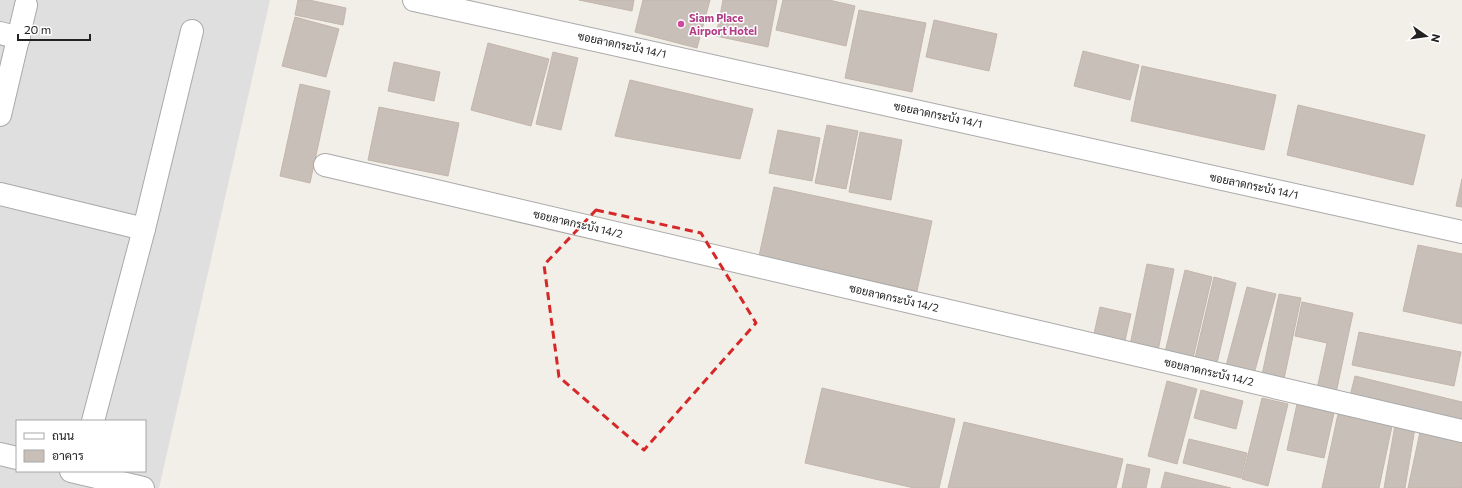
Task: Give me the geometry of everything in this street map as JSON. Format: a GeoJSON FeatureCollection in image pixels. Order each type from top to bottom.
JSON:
{"type":"FeatureCollection","features":[{"type":"Feature","properties":{"kind":"street","name":"ซอยลาดกระบัง 14/1"},"geometry":{"type":"LineString","coordinates":[[414,0],[479,7],[1462,232]]}},
{"type":"Feature","properties":{"kind":"street"},"geometry":{"type":"LineString","coordinates":[[0,115],[10,35],[26,5]]}},
{"type":"Feature","properties":{"kind":"street"},"geometry":{"type":"LineString","coordinates":[[93,420],[144,229],[192,31]]}},
{"type":"Feature","properties":{"kind":"street","name":"ซอยลาดกระบัง 14/2"},"geometry":{"type":"LineString","coordinates":[[325,165],[1462,431]]}},
{"type":"Feature","properties":{"kind":"street"},"geometry":{"type":"LineString","coordinates":[[0,194],[144,229]]}},
{"type":"Feature","properties":{"kind":"street"},"geometry":{"type":"LineString","coordinates":[[0,454],[16,458]]}},
{"type":"Feature","properties":{"kind":"street"},"geometry":{"type":"LineString","coordinates":[[77,476],[143,488]]}},
{"type":"Feature","properties":{"kind":"highlighted area"},"geometry":{"type":"Polygon","coordinates":[[[596,210],[701,233],[756,323],[644,450],[559,377],[544,265],[596,210]]]}},
{"type":"Feature","properties":{"kind":"shaded area"},"geometry":{"type":"Polygon","coordinates":[[[0,0],[270,0],[159,488],[0,488],[0,0]]]}},
{"type":"Feature","properties":{"kind":"building"},"geometry":{"type":"Polygon","coordinates":[[[298,0],[309,0],[346,8],[343,25],[295,15],[298,0]]]}},
{"type":"Feature","properties":{"kind":"building"},"geometry":{"type":"Polygon","coordinates":[[[579,0],[634,0],[632,11],[579,0]]]}},
{"type":"Feature","properties":{"kind":"building"},"geometry":{"type":"Polygon","coordinates":[[[643,0],[710,0],[697,48],[635,32],[643,0]]]}},
{"type":"Feature","properties":{"kind":"building"},"geometry":{"type":"Polygon","coordinates":[[[723,0],[777,0],[768,47],[716,36],[723,0]]]}},
{"type":"Feature","properties":{"kind":"building"},"geometry":{"type":"Polygon","coordinates":[[[783,0],[829,0],[855,6],[846,46],[776,30],[783,0]]]}},
{"type":"Feature","properties":{"kind":"building"},"geometry":{"type":"Polygon","coordinates":[[[859,10],[926,23],[912,92],[845,78],[859,10]]]}},
{"type":"Feature","properties":{"kind":"building"},"geometry":{"type":"Polygon","coordinates":[[[295,17],[339,29],[326,77],[282,66],[295,17]]]}},
{"type":"Feature","properties":{"kind":"building"},"geometry":{"type":"Polygon","coordinates":[[[934,20],[997,34],[989,71],[926,57],[934,20]]]}},
{"type":"Feature","properties":{"kind":"building"},"geometry":{"type":"Polygon","coordinates":[[[488,43],[549,59],[531,126],[471,110],[488,43]]]}},
{"type":"Feature","properties":{"kind":"building"},"geometry":{"type":"Polygon","coordinates":[[[1083,51],[1139,65],[1130,100],[1074,86],[1083,51]]]}},
{"type":"Feature","properties":{"kind":"building"},"geometry":{"type":"Polygon","coordinates":[[[553,52],[578,58],[561,130],[536,124],[553,52]]]}},
{"type":"Feature","properties":{"kind":"building"},"geometry":{"type":"Polygon","coordinates":[[[394,62],[440,72],[434,101],[388,91],[394,62]]]}},
{"type":"Feature","properties":{"kind":"building"},"geometry":{"type":"Polygon","coordinates":[[[1142,66],[1276,95],[1264,150],[1131,121],[1142,66]]]}},
{"type":"Feature","properties":{"kind":"building"},"geometry":{"type":"Polygon","coordinates":[[[630,80],[753,109],[740,159],[615,136],[630,80]]]}},
{"type":"Feature","properties":{"kind":"building"},"geometry":{"type":"Polygon","coordinates":[[[300,84],[330,91],[310,183],[280,176],[300,84]]]}},
{"type":"Feature","properties":{"kind":"building"},"geometry":{"type":"Polygon","coordinates":[[[1298,105],[1425,135],[1413,185],[1287,155],[1298,105]]]}},
{"type":"Feature","properties":{"kind":"building"},"geometry":{"type":"Polygon","coordinates":[[[379,107],[459,123],[448,176],[368,160],[379,107]]]}},
{"type":"Feature","properties":{"kind":"building"},"geometry":{"type":"Polygon","coordinates":[[[827,125],[858,131],[846,189],[815,183],[827,125]]]}},
{"type":"Feature","properties":{"kind":"building"},"geometry":{"type":"Polygon","coordinates":[[[778,130],[820,138],[812,181],[769,173],[778,130]]]}},
{"type":"Feature","properties":{"kind":"building"},"geometry":{"type":"Polygon","coordinates":[[[860,132],[902,140],[891,200],[849,192],[860,132]]]}},
{"type":"Feature","properties":{"kind":"building"},"geometry":{"type":"Polygon","coordinates":[[[1462,179],[1462,207],[1456,206],[1462,179]]]}},
{"type":"Feature","properties":{"kind":"building"},"geometry":{"type":"Polygon","coordinates":[[[774,187],[932,221],[917,291],[759,256],[774,187]]]}},
{"type":"Feature","properties":{"kind":"building"},"geometry":{"type":"Polygon","coordinates":[[[1418,245],[1462,254],[1462,324],[1403,311],[1418,245]]]}},
{"type":"Feature","properties":{"kind":"building"},"geometry":{"type":"Polygon","coordinates":[[[1147,264],[1174,269],[1158,351],[1130,345],[1147,264]]]}},
{"type":"Feature","properties":{"kind":"building"},"geometry":{"type":"Polygon","coordinates":[[[1185,270],[1212,277],[1193,358],[1165,352],[1185,270]]]}},
{"type":"Feature","properties":{"kind":"building"},"geometry":{"type":"Polygon","coordinates":[[[1214,277],[1236,283],[1217,363],[1195,358],[1214,277]]]}},
{"type":"Feature","properties":{"kind":"building"},"geometry":{"type":"Polygon","coordinates":[[[1247,287],[1276,294],[1254,374],[1226,366],[1247,287]]]}},
{"type":"Feature","properties":{"kind":"building"},"geometry":{"type":"Polygon","coordinates":[[[1279,294],[1301,298],[1284,379],[1262,375],[1279,294]]]}},
{"type":"Feature","properties":{"kind":"building"},"geometry":{"type":"Polygon","coordinates":[[[1302,302],[1353,313],[1336,393],[1317,389],[1327,343],[1295,336],[1302,302]]]}},
{"type":"Feature","properties":{"kind":"building"},"geometry":{"type":"Polygon","coordinates":[[[1100,307],[1131,314],[1124,345],[1093,338],[1100,307]]]}},
{"type":"Feature","properties":{"kind":"building"},"geometry":{"type":"Polygon","coordinates":[[[1359,332],[1461,352],[1454,386],[1352,365],[1359,332]]]}},
{"type":"Feature","properties":{"kind":"building"},"geometry":{"type":"Polygon","coordinates":[[[1355,376],[1462,402],[1462,424],[1350,396],[1355,376]]]}},
{"type":"Feature","properties":{"kind":"building"},"geometry":{"type":"Polygon","coordinates":[[[1167,381],[1197,389],[1177,464],[1148,456],[1167,381]]]}},
{"type":"Feature","properties":{"kind":"building"},"geometry":{"type":"Polygon","coordinates":[[[822,388],[955,419],[939,488],[914,488],[805,463],[822,388]]]}},
{"type":"Feature","properties":{"kind":"building"},"geometry":{"type":"Polygon","coordinates":[[[1201,390],[1243,401],[1236,429],[1194,418],[1201,390]]]}},
{"type":"Feature","properties":{"kind":"building"},"geometry":{"type":"Polygon","coordinates":[[[1262,398],[1288,404],[1268,486],[1242,479],[1262,398]]]}},
{"type":"Feature","properties":{"kind":"building"},"geometry":{"type":"Polygon","coordinates":[[[1297,404],[1334,413],[1324,458],[1287,450],[1297,404]]]}},
{"type":"Feature","properties":{"kind":"building"},"geometry":{"type":"Polygon","coordinates":[[[1338,414],[1392,426],[1379,488],[1322,488],[1338,414]]]}},
{"type":"Feature","properties":{"kind":"building"},"geometry":{"type":"Polygon","coordinates":[[[964,422],[1123,459],[1116,488],[948,488],[964,422]]]}},
{"type":"Feature","properties":{"kind":"building"},"geometry":{"type":"Polygon","coordinates":[[[1395,425],[1415,428],[1405,488],[1384,488],[1395,425]]]}},
{"type":"Feature","properties":{"kind":"building"},"geometry":{"type":"Polygon","coordinates":[[[1420,432],[1462,441],[1462,488],[1408,488],[1420,432]]]}},
{"type":"Feature","properties":{"kind":"building"},"geometry":{"type":"Polygon","coordinates":[[[1189,439],[1247,453],[1241,478],[1183,463],[1189,439]]]}},
{"type":"Feature","properties":{"kind":"building"},"geometry":{"type":"Polygon","coordinates":[[[1127,464],[1150,469],[1146,488],[1122,488],[1127,464]]]}},
{"type":"Feature","properties":{"kind":"building"},"geometry":{"type":"Polygon","coordinates":[[[1165,472],[1231,488],[1161,488],[1165,472]]]}},
{"type":"Feature","properties":{"kind":"place","name":"Siam Place Airport Hotel"},"geometry":{"type":"Point","coordinates":[681,24]}}]}
